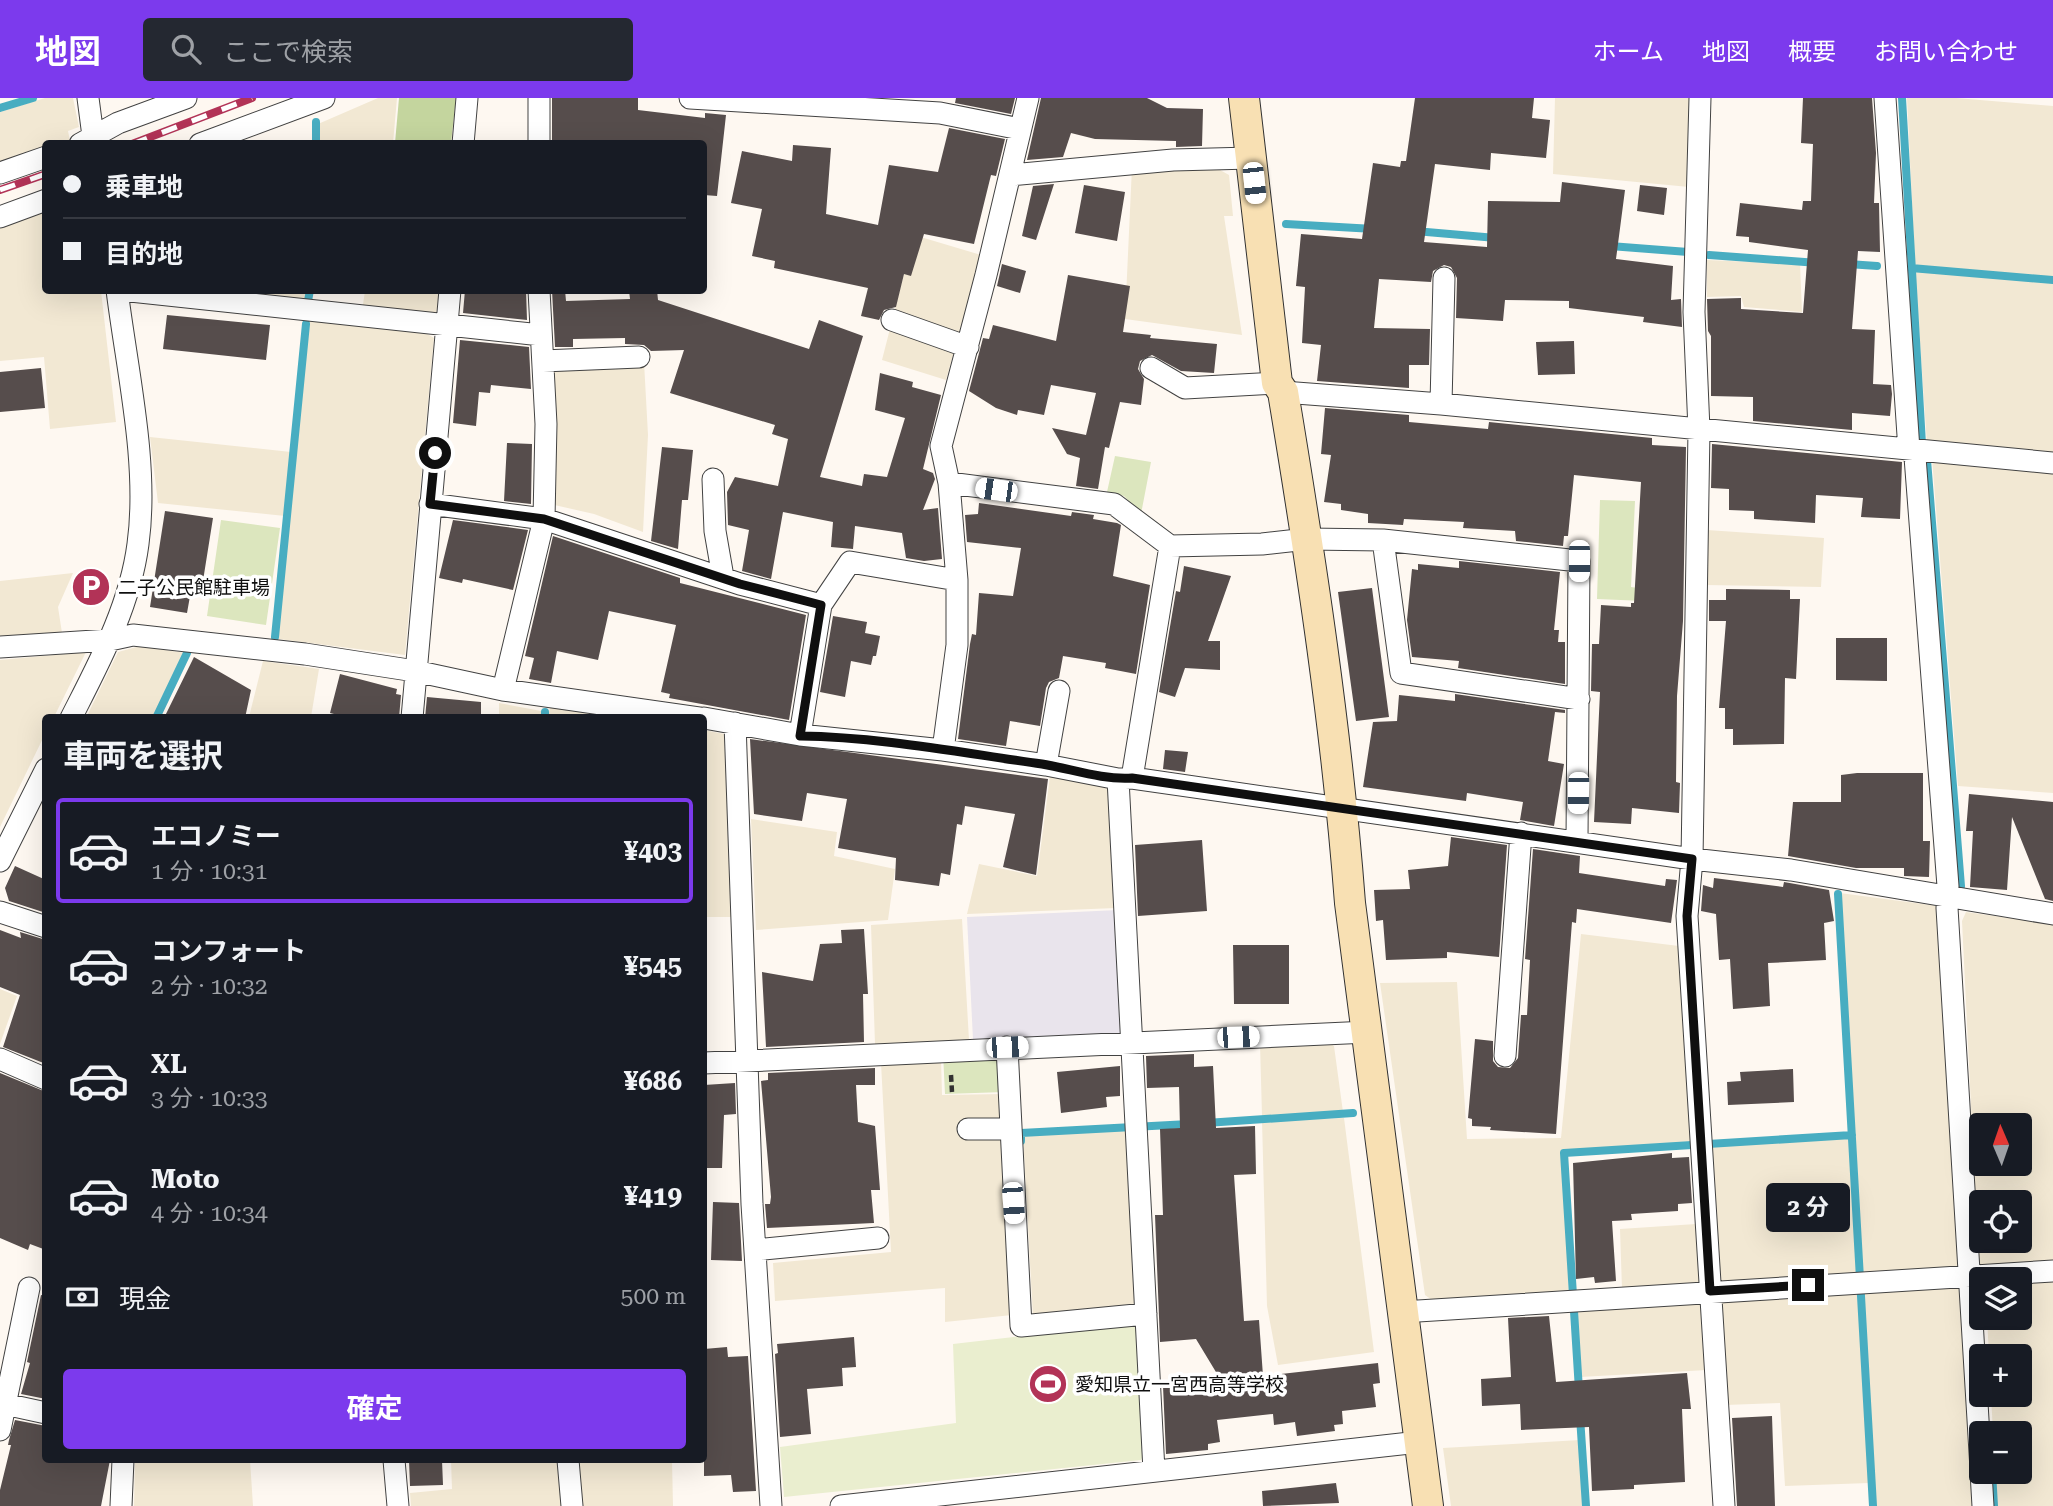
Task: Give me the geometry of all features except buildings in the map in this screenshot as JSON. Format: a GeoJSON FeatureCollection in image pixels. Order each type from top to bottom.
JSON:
{"type":"FeatureCollection","features":[{"type":"Feature","properties":{"kind":"street"},"geometry":{"type":"LineString","coordinates":[[88,98],[89,140]]}},
{"type":"Feature","properties":{"kind":"street"},"geometry":{"type":"LineString","coordinates":[[91,140],[186,98]]}},
{"type":"Feature","properties":{"kind":"street"},"geometry":{"type":"LineString","coordinates":[[211,140],[324,98]]}},
{"type":"Feature","properties":{"kind":"street"},"geometry":{"type":"LineString","coordinates":[[463,140],[467,98]]}},
{"type":"Feature","properties":{"kind":"street"},"geometry":{"type":"LineString","coordinates":[[539,98],[539,140]]}},
{"type":"Feature","properties":{"kind":"street"},"geometry":{"type":"LineString","coordinates":[[690,98],[940,113],[1020,129]]}},
{"type":"Feature","properties":{"kind":"street"},"geometry":{"type":"LineString","coordinates":[[943,750],[957,645],[957,580],[949,483],[941,446],[1011,175],[1028,98]]}},
{"type":"Feature","properties":{"kind":"street"},"geometry":{"type":"LineString","coordinates":[[1244,98],[1280,388],[1307,539],[1343,808],[1350,902],[1428,1506]]}},
{"type":"Feature","properties":{"kind":"street"},"geometry":{"type":"LineString","coordinates":[[1700,98],[1694,312],[1699,430],[1692,859],[1687,916],[1724,1506]]}},
{"type":"Feature","properties":{"kind":"street"},"geometry":{"type":"LineString","coordinates":[[1402,1312],[1969,1276],[1948,898],[1915,457],[1909,450],[1885,98]]}},
{"type":"Feature","properties":{"kind":"street"},"geometry":{"type":"LineString","coordinates":[[0,173],[42,158]]}},
{"type":"Feature","properties":{"kind":"street"},"geometry":{"type":"LineString","coordinates":[[1011,175],[1147,162],[1251,158]]}},
{"type":"Feature","properties":{"kind":"street"},"geometry":{"type":"LineString","coordinates":[[0,217],[42,201]]}},
{"type":"Feature","properties":{"kind":"street"},"geometry":{"type":"LineString","coordinates":[[1441,404],[1444,278]]}},
{"type":"Feature","properties":{"kind":"street"},"geometry":{"type":"LineString","coordinates":[[73,714],[110,640],[131,579],[138,544],[141,478],[119,294]]}},
{"type":"Feature","properties":{"kind":"street"},"geometry":{"type":"LineString","coordinates":[[154,294],[541,335]]}},
{"type":"Feature","properties":{"kind":"street"},"geometry":{"type":"LineString","coordinates":[[412,714],[450,294]]}},
{"type":"Feature","properties":{"kind":"street"},"geometry":{"type":"LineString","coordinates":[[503,690],[544,519],[543,361],[539,294]]}},
{"type":"Feature","properties":{"kind":"street"},"geometry":{"type":"LineString","coordinates":[[892,320],[968,347]]}},
{"type":"Feature","properties":{"kind":"street"},"geometry":{"type":"LineString","coordinates":[[543,361],[639,357]]}},
{"type":"Feature","properties":{"kind":"street"},"geometry":{"type":"LineString","coordinates":[[1151,368],[1185,388],[1280,388],[2053,463]]}},
{"type":"Feature","properties":{"kind":"street"},"geometry":{"type":"LineString","coordinates":[[713,479],[715,530],[723,577]]}},
{"type":"Feature","properties":{"kind":"street"},"geometry":{"type":"LineString","coordinates":[[949,483],[1114,504],[1170,546],[1262,544],[1307,539],[1383,540],[1579,561],[1577,841]]}},
{"type":"Feature","properties":{"kind":"street"},"geometry":{"type":"LineString","coordinates":[[430,504],[544,519],[723,577],[821,605]]}},
{"type":"Feature","properties":{"kind":"street"},"geometry":{"type":"LineString","coordinates":[[1383,540],[1401,673],[1579,699]]}},
{"type":"Feature","properties":{"kind":"street"},"geometry":{"type":"LineString","coordinates":[[1154,1471],[1125,779],[1170,546]]}},
{"type":"Feature","properties":{"kind":"street"},"geometry":{"type":"LineString","coordinates":[[800,736],[821,605],[850,562],[957,580]]}},
{"type":"Feature","properties":{"kind":"street"},"geometry":{"type":"LineString","coordinates":[[0,647],[110,640],[133,635],[305,654],[415,671],[503,690],[673,714]]}},
{"type":"Feature","properties":{"kind":"street"},"geometry":{"type":"LineString","coordinates":[[1046,765],[1059,691]]}},
{"type":"Feature","properties":{"kind":"street"},"geometry":{"type":"LineString","coordinates":[[707,719],[800,736],[943,750],[1125,779],[1692,859],[1791,870],[2053,914]]}},
{"type":"Feature","properties":{"kind":"street"},"geometry":{"type":"LineString","coordinates":[[734,723],[755,1250],[771,1506]]}},
{"type":"Feature","properties":{"kind":"street"},"geometry":{"type":"LineString","coordinates":[[0,861],[42,777]]}},
{"type":"Feature","properties":{"kind":"street"},"geometry":{"type":"LineString","coordinates":[[1506,1056],[1521,833]]}},
{"type":"Feature","properties":{"kind":"street"},"geometry":{"type":"LineString","coordinates":[[0,912],[42,926]]}},
{"type":"Feature","properties":{"kind":"street"},"geometry":{"type":"LineString","coordinates":[[707,1063],[1368,1032]]}},
{"type":"Feature","properties":{"kind":"street"},"geometry":{"type":"LineString","coordinates":[[1007,1047],[1011,1116],[1009,1129],[1021,1326],[1146,1314]]}},
{"type":"Feature","properties":{"kind":"street"},"geometry":{"type":"LineString","coordinates":[[0,1059],[42,1077]]}},
{"type":"Feature","properties":{"kind":"street"},"geometry":{"type":"LineString","coordinates":[[968,1129],[1009,1129]]}},
{"type":"Feature","properties":{"kind":"street"},"geometry":{"type":"LineString","coordinates":[[755,1250],[878,1238]]}},
{"type":"Feature","properties":{"kind":"street"},"geometry":{"type":"LineString","coordinates":[[2032,1272],[2053,1271]]}},
{"type":"Feature","properties":{"kind":"street"},"geometry":{"type":"LineString","coordinates":[[0,1430],[2,1404],[29,1288]]}},
{"type":"Feature","properties":{"kind":"street"},"geometry":{"type":"LineString","coordinates":[[1972,1330],[1978,1421]]}},
{"type":"Feature","properties":{"kind":"street"},"geometry":{"type":"LineString","coordinates":[[2,1404],[42,1412]]}},
{"type":"Feature","properties":{"kind":"street"},"geometry":{"type":"LineString","coordinates":[[841,1506],[1419,1443]]}},
{"type":"Feature","properties":{"kind":"street"},"geometry":{"type":"LineString","coordinates":[[121,1506],[123,1463]]}},
{"type":"Feature","properties":{"kind":"street"},"geometry":{"type":"LineString","coordinates":[[394,1463],[398,1506]]}},
{"type":"Feature","properties":{"kind":"street"},"geometry":{"type":"LineString","coordinates":[[568,1463],[572,1506]]}},
{"type":"Feature","properties":{"kind":"street"},"geometry":{"type":"LineString","coordinates":[[1982,1484],[1983,1506]]}},
{"type":"Feature","properties":{"kind":"shaded area"},"geometry":{"type":"Polygon","coordinates":[[[45,98],[73,98],[79,127],[68,131],[70,140],[42,140],[42,151],[0,166],[0,112],[45,98]]]}},
{"type":"Feature","properties":{"kind":"shaded area"},"geometry":{"type":"Polygon","coordinates":[[[378,98],[397,98],[393,140],[319,140],[318,124],[378,98]]]}},
{"type":"Feature","properties":{"kind":"shaded area"},"geometry":{"type":"Polygon","coordinates":[[[1555,98],[1690,98],[1689,187],[1553,174],[1555,98]]]}},
{"type":"Feature","properties":{"kind":"shaded area"},"geometry":{"type":"Polygon","coordinates":[[[1907,98],[1956,98],[2053,106],[2053,278],[1915,266],[1907,98]]]}},
{"type":"Feature","properties":{"kind":"shaded area"},"geometry":{"type":"Polygon","coordinates":[[[1132,167],[1220,170],[1229,175],[1233,216],[1224,216],[1242,335],[1125,319],[1132,167]]]}},
{"type":"Feature","properties":{"kind":"shaded area"},"geometry":{"type":"Polygon","coordinates":[[[42,210],[42,294],[101,294],[116,422],[50,429],[44,357],[0,361],[0,227],[42,210]]]}},
{"type":"Feature","properties":{"kind":"shaded area"},"geometry":{"type":"Polygon","coordinates":[[[914,235],[981,255],[946,380],[882,360],[914,235]]]}},
{"type":"Feature","properties":{"kind":"shaded area"},"geometry":{"type":"Polygon","coordinates":[[[1707,260],[1800,264],[1802,312],[1744,307],[1741,296],[1707,297],[1707,260]]]}},
{"type":"Feature","properties":{"kind":"shaded area"},"geometry":{"type":"Polygon","coordinates":[[[1915,271],[2053,283],[2053,453],[1927,444],[1915,271]]]}},
{"type":"Feature","properties":{"kind":"shaded area"},"geometry":{"type":"Polygon","coordinates":[[[217,294],[306,294],[305,303],[217,294]]]}},
{"type":"Feature","properties":{"kind":"shaded area"},"geometry":{"type":"Polygon","coordinates":[[[365,294],[439,294],[436,315],[362,311],[365,294]]]}},
{"type":"Feature","properties":{"kind":"shaded area"},"geometry":{"type":"Polygon","coordinates":[[[308,320],[424,332],[434,338],[405,655],[278,639],[308,320]]]}},
{"type":"Feature","properties":{"kind":"shaded area"},"geometry":{"type":"Polygon","coordinates":[[[644,362],[648,435],[643,532],[594,514],[550,504],[550,364],[644,362]]]}},
{"type":"Feature","properties":{"kind":"shaded area"},"geometry":{"type":"Polygon","coordinates":[[[150,437],[291,452],[285,516],[158,503],[150,437]]]}},
{"type":"Feature","properties":{"kind":"shaded area"},"geometry":{"type":"Polygon","coordinates":[[[1932,458],[2053,470],[2053,793],[1958,786],[1932,458]]]}},
{"type":"Feature","properties":{"kind":"shaded area"},"geometry":{"type":"Polygon","coordinates":[[[1707,530],[1824,538],[1821,587],[1705,585],[1707,530]]]}},
{"type":"Feature","properties":{"kind":"shaded area"},"geometry":{"type":"Polygon","coordinates":[[[73,573],[58,607],[62,633],[0,639],[0,581],[73,573]]]}},
{"type":"Feature","properties":{"kind":"shaded area"},"geometry":{"type":"Polygon","coordinates":[[[140,646],[185,653],[155,714],[88,714],[118,652],[140,646]]]}},
{"type":"Feature","properties":{"kind":"shaded area"},"geometry":{"type":"Polygon","coordinates":[[[86,652],[55,714],[42,714],[42,740],[0,827],[0,660],[86,652]]]}},
{"type":"Feature","properties":{"kind":"shaded area"},"geometry":{"type":"Polygon","coordinates":[[[263,661],[319,669],[312,714],[250,714],[263,661]]]}},
{"type":"Feature","properties":{"kind":"shaded area"},"geometry":{"type":"Polygon","coordinates":[[[499,703],[541,711],[542,714],[499,714],[499,703]]]}},
{"type":"Feature","properties":{"kind":"shaded area"},"geometry":{"type":"Polygon","coordinates":[[[551,703],[615,714],[549,714],[551,703]]]}},
{"type":"Feature","properties":{"kind":"shaded area"},"geometry":{"type":"Polygon","coordinates":[[[707,731],[724,734],[733,917],[707,917],[707,731]]]}},
{"type":"Feature","properties":{"kind":"shaded area"},"geometry":{"type":"Polygon","coordinates":[[[1050,776],[1104,783],[1113,792],[1116,908],[967,914],[979,864],[1037,876],[1050,776]]]}},
{"type":"Feature","properties":{"kind":"shaded area"},"geometry":{"type":"Polygon","coordinates":[[[751,819],[837,832],[834,856],[895,869],[888,920],[756,930],[751,819]]]}},
{"type":"Feature","properties":{"kind":"shaded area"},"geometry":{"type":"Polygon","coordinates":[[[1840,893],[1938,906],[1959,1268],[1863,1274],[1840,893]]]}},
{"type":"Feature","properties":{"kind":"shaded area"},"geometry":{"type":"Polygon","coordinates":[[[1118,910],[1127,1035],[973,1040],[967,917],[1118,910]]]}},
{"type":"Feature","properties":{"kind":"shaded area"},"geometry":{"type":"Polygon","coordinates":[[[1966,912],[2053,924],[2053,1262],[1979,1267],[1978,1253],[2032,1253],[2032,1190],[1975,1190],[1974,1176],[2032,1176],[2032,1113],[1971,1113],[1962,921],[1966,912]]]}},
{"type":"Feature","properties":{"kind":"shaded area"},"geometry":{"type":"Polygon","coordinates":[[[962,919],[969,1040],[875,1044],[871,925],[962,919]]]}},
{"type":"Feature","properties":{"kind":"shaded area"},"geometry":{"type":"Polygon","coordinates":[[[1581,934],[1679,946],[1691,1143],[1563,1151],[1569,1293],[1432,1300],[1425,1295],[1380,983],[1457,982],[1467,1139],[1561,1138],[1581,934]]]}},
{"type":"Feature","properties":{"kind":"shaded area"},"geometry":{"type":"Polygon","coordinates":[[[0,989],[17,996],[0,1044],[0,989]]]}},
{"type":"Feature","properties":{"kind":"shaded area"},"geometry":{"type":"Polygon","coordinates":[[[1322,1039],[1334,1046],[1343,1112],[1262,1116],[1260,1043],[1322,1039]]]}},
{"type":"Feature","properties":{"kind":"shaded area"},"geometry":{"type":"Polygon","coordinates":[[[941,1059],[942,1095],[1005,1094],[1012,1315],[945,1322],[945,1288],[775,1301],[773,1263],[891,1252],[881,1063],[941,1059]]]}},
{"type":"Feature","properties":{"kind":"shaded area"},"geometry":{"type":"Polygon","coordinates":[[[1344,1118],[1374,1352],[1278,1365],[1267,1306],[1262,1121],[1344,1118]]]}},
{"type":"Feature","properties":{"kind":"shaded area"},"geometry":{"type":"Polygon","coordinates":[[[1129,1130],[1138,1303],[1033,1317],[1023,1136],[1129,1130]]]}},
{"type":"Feature","properties":{"kind":"shaded area"},"geometry":{"type":"Polygon","coordinates":[[[1850,1137],[1858,1275],[1718,1284],[1710,1147],[1850,1137]]]}},
{"type":"Feature","properties":{"kind":"shaded area"},"geometry":{"type":"Polygon","coordinates":[[[1696,1224],[1700,1284],[1622,1289],[1620,1229],[1696,1224]]]}},
{"type":"Feature","properties":{"kind":"shaded area"},"geometry":{"type":"Polygon","coordinates":[[[2053,1278],[2053,1506],[1997,1506],[1996,1484],[2032,1484],[2032,1421],[1992,1421],[1992,1407],[2032,1407],[2032,1344],[1988,1344],[1988,1330],[2032,1330],[2032,1279],[2053,1278]]]}},
{"type":"Feature","properties":{"kind":"shaded area"},"geometry":{"type":"Polygon","coordinates":[[[1961,1283],[1969,1484],[1972,1484],[1973,1506],[1874,1506],[1864,1290],[1961,1283]]]}},
{"type":"Feature","properties":{"kind":"shaded area"},"geometry":{"type":"Polygon","coordinates":[[[1859,1290],[1869,1483],[1785,1486],[1780,1403],[1725,1405],[1719,1297],[1859,1290]]]}},
{"type":"Feature","properties":{"kind":"shaded area"},"geometry":{"type":"Polygon","coordinates":[[[1702,1302],[1707,1370],[1580,1377],[1576,1308],[1702,1302]]]}},
{"type":"Feature","properties":{"kind":"shaded area"},"geometry":{"type":"Polygon","coordinates":[[[1580,1440],[1584,1506],[1451,1506],[1443,1448],[1580,1440]]]}},
{"type":"Feature","properties":{"kind":"shaded area"},"geometry":{"type":"Polygon","coordinates":[[[135,1463],[250,1463],[253,1506],[134,1506],[135,1463]]]}},
{"type":"Feature","properties":{"kind":"shaded area"},"geometry":{"type":"Polygon","coordinates":[[[451,1463],[672,1463],[673,1506],[411,1506],[410,1493],[452,1489],[451,1463]]]}},
{"type":"Feature","properties":{"kind":"green space"},"geometry":{"type":"Polygon","coordinates":[[[399,98],[456,98],[451,140],[395,140],[399,98]]]}},
{"type":"Feature","properties":{"kind":"green space"},"geometry":{"type":"Polygon","coordinates":[[[1115,456],[1151,462],[1141,514],[1124,496],[1107,492],[1115,456]]]}},
{"type":"Feature","properties":{"kind":"green space"},"geometry":{"type":"Polygon","coordinates":[[[1600,500],[1635,501],[1631,587],[1645,589],[1644,601],[1597,599],[1600,500]]]}},
{"type":"Feature","properties":{"kind":"green space"},"geometry":{"type":"Polygon","coordinates":[[[221,520],[280,528],[266,625],[207,616],[221,520]]]}},
{"type":"Feature","properties":{"kind":"green space"},"geometry":{"type":"Polygon","coordinates":[[[1003,1051],[1004,1092],[945,1094],[943,1053],[1003,1051]]]}},
{"type":"Feature","properties":{"kind":"green space","name":"愛知県立一宮西高等学校"},"geometry":{"type":"Polygon","coordinates":[[[1137,1323],[1144,1454],[1141,1460],[784,1497],[780,1447],[956,1423],[953,1344],[1137,1323]]]}},
{"type":"Feature","properties":{"kind":"waterway"},"geometry":{"type":"LineString","coordinates":[[0,108],[33,98]]}},
{"type":"Feature","properties":{"kind":"waterway"},"geometry":{"type":"LineString","coordinates":[[1902,98],[1922,444]]}},
{"type":"Feature","properties":{"kind":"waterway"},"geometry":{"type":"LineString","coordinates":[[316,122],[316,140]]}},
{"type":"Feature","properties":{"kind":"waterway"},"geometry":{"type":"LineString","coordinates":[[1286,224],[1374,229]]}},
{"type":"Feature","properties":{"kind":"waterway"},"geometry":{"type":"LineString","coordinates":[[1415,231],[1496,238]]}},
{"type":"Feature","properties":{"kind":"waterway"},"geometry":{"type":"LineString","coordinates":[[1610,246],[1688,252]]}},
{"type":"Feature","properties":{"kind":"waterway"},"geometry":{"type":"LineString","coordinates":[[1709,255],[1818,263]]}},
{"type":"Feature","properties":{"kind":"waterway"},"geometry":{"type":"LineString","coordinates":[[1848,264],[1877,266]]}},
{"type":"Feature","properties":{"kind":"waterway"},"geometry":{"type":"LineString","coordinates":[[1911,268],[2053,280]]}},
{"type":"Feature","properties":{"kind":"waterway"},"geometry":{"type":"LineString","coordinates":[[308,301],[309,294]]}},
{"type":"Feature","properties":{"kind":"waterway"},"geometry":{"type":"LineString","coordinates":[[275,637],[306,324]]}},
{"type":"Feature","properties":{"kind":"waterway"},"geometry":{"type":"LineString","coordinates":[[1927,460],[1961,886]]}},
{"type":"Feature","properties":{"kind":"waterway"},"geometry":{"type":"LineString","coordinates":[[158,714],[187,653]]}},
{"type":"Feature","properties":{"kind":"waterway"},"geometry":{"type":"LineString","coordinates":[[1838,894],[1873,1506]]}},
{"type":"Feature","properties":{"kind":"waterway"},"geometry":{"type":"LineString","coordinates":[[1206,1123],[1353,1113]]}},
{"type":"Feature","properties":{"kind":"waterway"},"geometry":{"type":"LineString","coordinates":[[1021,1141],[1021,1133],[1189,1124]]}},
{"type":"Feature","properties":{"kind":"waterway"},"geometry":{"type":"LineString","coordinates":[[1579,1390],[1564,1153],[1852,1135]]}},
{"type":"Feature","properties":{"kind":"waterway"},"geometry":{"type":"LineString","coordinates":[[1580,1417],[1586,1506]]}},
{"type":"Feature","properties":{"kind":"waterway"},"geometry":{"type":"LineString","coordinates":[[1993,1484],[1994,1506]]}},
{"type":"Feature","properties":{"kind":"railway"},"geometry":{"type":"LineString","coordinates":[[142,140],[252,98]]}},
{"type":"Feature","properties":{"kind":"railway"},"geometry":{"type":"LineString","coordinates":[[0,190],[42,175]]}},
{"type":"Feature","properties":{"kind":"place","name":"二子公民館駐車場"},"geometry":{"type":"Point","coordinates":[91,587]}},
{"type":"Feature","properties":{"kind":"place","name":"愛知県立一宮西高等学校"},"geometry":{"type":"Point","coordinates":[1048,1384]}},
{"type":"Feature","properties":{"kind":"route"},"geometry":{"type":"LineString","coordinates":[[435,453],[430,504],[544,519],[740,584],[821,605],[800,736],[943,750],[1118,779],[1132,778],[1692,859],[1687,916],[1710,1291],[1808,1285]]}}]}
